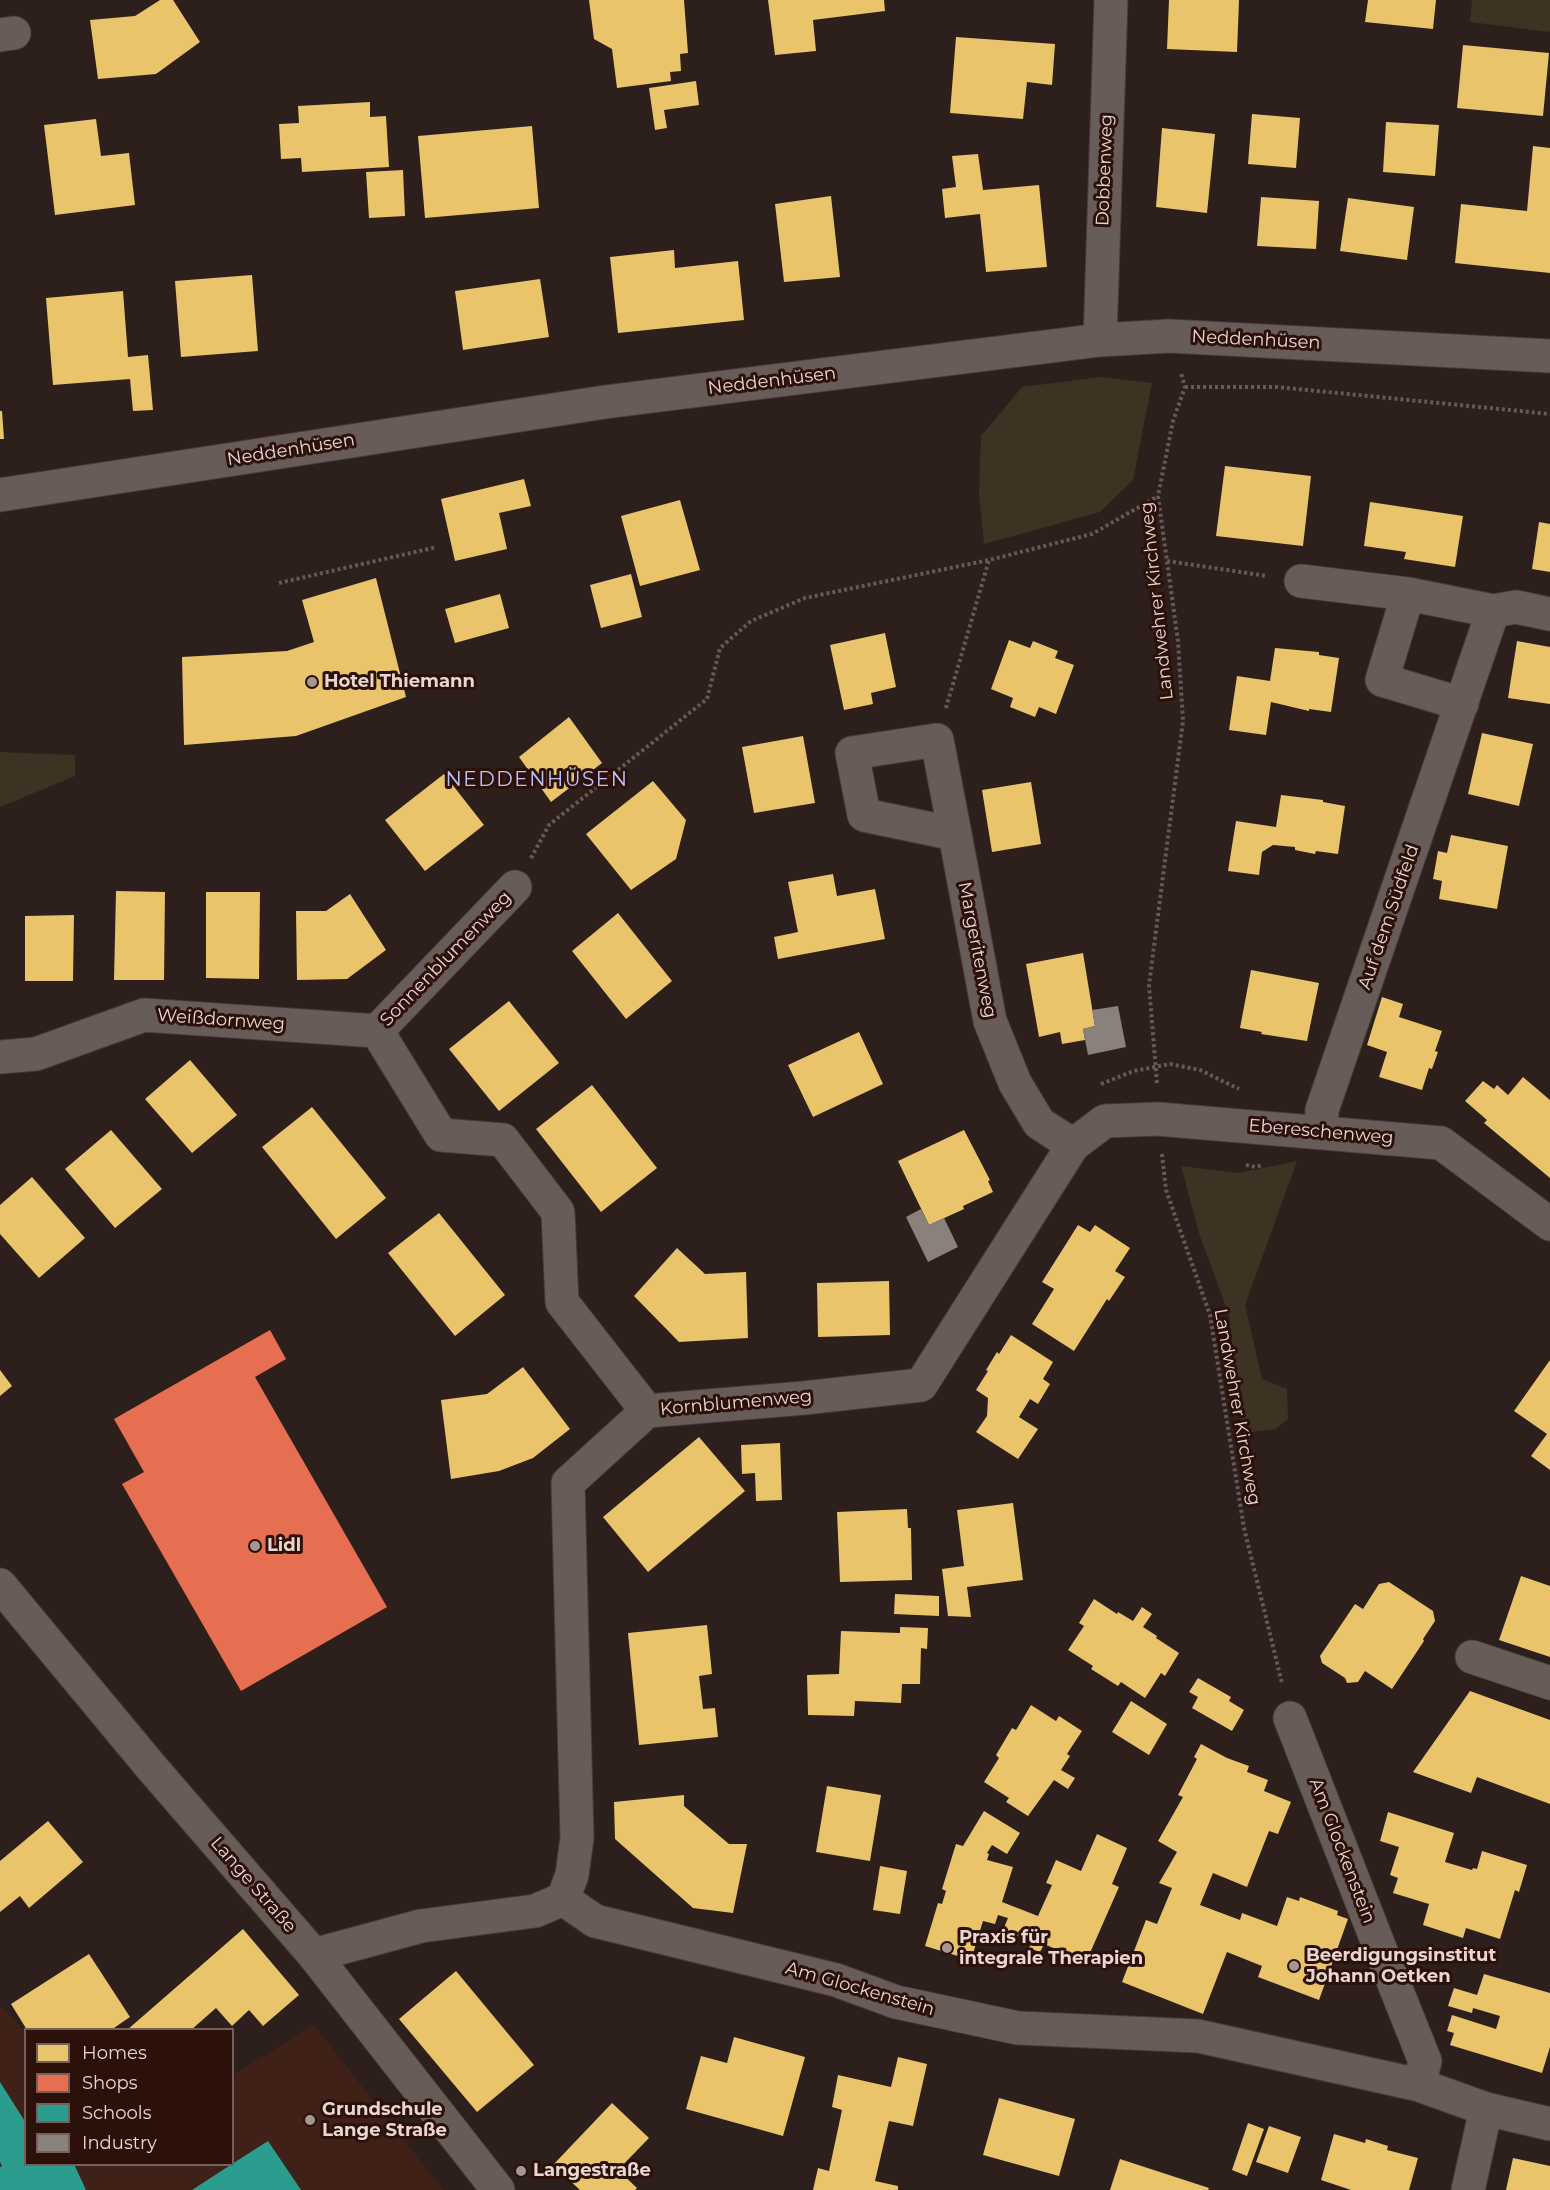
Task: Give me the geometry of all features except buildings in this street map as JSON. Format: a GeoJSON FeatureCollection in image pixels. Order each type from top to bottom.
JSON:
{"type":"FeatureCollection","features":[{"type":"Feature","properties":{"kind":"street","name":"Dobbenweg"},"geometry":{"type":"LineString","coordinates":[[1100,340],[1111,0]]}},
{"type":"Feature","properties":{"kind":"street","name":"Neddenhüsen"},"geometry":{"type":"LineString","coordinates":[[0,495],[605,402],[1100,340],[1169,336],[1550,356]]}},
{"type":"Feature","properties":{"kind":"street"},"geometry":{"type":"LineString","coordinates":[[1301,581],[1408,594],[1492,611],[1516,607],[1550,614]]}},
{"type":"Feature","properties":{"kind":"street"},"geometry":{"type":"LineString","coordinates":[[1408,594],[1382,680],[1462,704]]}},
{"type":"Feature","properties":{"kind":"street","name":"Auf dem Südfeld"},"geometry":{"type":"LineString","coordinates":[[1321,1132],[1322,1110],[1492,611]]}},
{"type":"Feature","properties":{"kind":"street"},"geometry":{"type":"LineString","coordinates":[[937,740],[852,753],[864,815],[955,834]]}},
{"type":"Feature","properties":{"kind":"street","name":"Margeritenweg"},"geometry":{"type":"LineString","coordinates":[[937,740],[990,1021],[1016,1083],[1040,1123],[1073,1145]]}},
{"type":"Feature","properties":{"kind":"street","name":"Sonnenblumenweg"},"geometry":{"type":"LineString","coordinates":[[515,887],[377,1031],[441,1135],[503,1140],[558,1212],[562,1302],[647,1411]]}},
{"type":"Feature","properties":{"kind":"street","name":"Weißdornweg"},"geometry":{"type":"LineString","coordinates":[[0,1057],[36,1054],[144,1015],[377,1031]]}},
{"type":"Feature","properties":{"kind":"street","name":"Ebereschenweg"},"geometry":{"type":"LineString","coordinates":[[1073,1145],[1105,1121],[1158,1119],[1441,1143],[1550,1224]]}},
{"type":"Feature","properties":{"kind":"street","name":"Kornblumenweg"},"geometry":{"type":"LineString","coordinates":[[563,1899],[572,1875],[577,1838],[568,1484],[647,1411],[804,1398],[921,1385],[1073,1145]]}},
{"type":"Feature","properties":{"kind":"street","name":"Lange Straße"},"geometry":{"type":"LineString","coordinates":[[0,1585],[152,1768],[314,1955],[498,2190]]}},
{"type":"Feature","properties":{"kind":"street"},"geometry":{"type":"LineString","coordinates":[[1472,1657],[1550,1683]]}},
{"type":"Feature","properties":{"kind":"street","name":"Am Glockenstein"},"geometry":{"type":"LineString","coordinates":[[1290,1718],[1425,2061],[1419,2085]]}},
{"type":"Feature","properties":{"kind":"street"},"geometry":{"type":"LineString","coordinates":[[314,1955],[421,1926],[535,1911],[563,1899]]}},
{"type":"Feature","properties":{"kind":"street","name":"Am Glockenstein"},"geometry":{"type":"LineString","coordinates":[[563,1899],[595,1921],[836,1980],[896,2002],[1018,2028],[1198,2036],[1419,2085],[1486,2109],[1550,2124]]}},
{"type":"Feature","properties":{"kind":"street"},"geometry":{"type":"LineString","coordinates":[[1468,2190],[1486,2109]]}},
{"type":"Feature","properties":{"kind":"path"},"geometry":{"type":"LineString","coordinates":[[1169,336],[1185,387],[1277,387],[1550,414]]}},
{"type":"Feature","properties":{"kind":"path","name":"Landwehrer Kirchweg"},"geometry":{"type":"LineString","coordinates":[[1153,1047],[1149,985],[1182,721],[1179,641],[1158,496],[1173,421],[1185,387]]}},
{"type":"Feature","properties":{"kind":"path"},"geometry":{"type":"LineString","coordinates":[[515,887],[549,825],[706,699],[720,648],[751,621],[805,598],[989,560],[1092,534],[1158,496]]}},
{"type":"Feature","properties":{"kind":"path"},"geometry":{"type":"LineString","coordinates":[[279,583],[437,547]]}},
{"type":"Feature","properties":{"kind":"path"},"geometry":{"type":"LineString","coordinates":[[937,740],[989,560]]}},
{"type":"Feature","properties":{"kind":"path"},"geometry":{"type":"LineString","coordinates":[[1167,561],[1301,581]]}},
{"type":"Feature","properties":{"kind":"path","name":"Landwehrer Kirchweg"},"geometry":{"type":"LineString","coordinates":[[1166,1190],[1210,1315],[1244,1528],[1290,1718]]}},
{"type":"Feature","properties":{"kind":"shaded area"},"geometry":{"type":"Polygon","coordinates":[[[1472,0],[1550,0],[1550,32],[1470,22],[1472,0]]]}},
{"type":"Feature","properties":{"kind":"shaded area"},"geometry":{"type":"Polygon","coordinates":[[[1101,377],[1152,383],[1133,480],[1100,512],[984,544],[979,493],[981,436],[1022,387],[1101,377]]]}},
{"type":"Feature","properties":{"kind":"shaded area"},"geometry":{"type":"Polygon","coordinates":[[[0,752],[75,755],[75,776],[0,807],[0,752]]]}},
{"type":"Feature","properties":{"kind":"shaded area"},"geometry":{"type":"Polygon","coordinates":[[[1297,1161],[1245,1305],[1262,1379],[1287,1389],[1288,1419],[1276,1429],[1242,1433],[1229,1315],[1199,1233],[1181,1166],[1238,1173],[1297,1161]]]}},
{"type":"Feature","properties":{"kind":"shaded area","name":"Grundschule Lange Straße"},"geometry":{"type":"Polygon","coordinates":[[[3,2007],[24,2031],[24,2166],[234,2166],[234,2074],[314,2025],[443,2190],[0,2190],[0,2009],[3,2007]]]}},
{"type":"Feature","properties":{"kind":"place","name":"Hotel Thiemann"},"geometry":{"type":"Point","coordinates":[312,682]}},
{"type":"Feature","properties":{"kind":"place","name":"Lidl"},"geometry":{"type":"Point","coordinates":[255,1546]}},
{"type":"Feature","properties":{"kind":"place","name":"Praxis für integrale Therapien"},"geometry":{"type":"Point","coordinates":[947,1948]}},
{"type":"Feature","properties":{"kind":"place","name":"Beerdigungsinstitut Johann Oetken"},"geometry":{"type":"Point","coordinates":[1294,1966]}},
{"type":"Feature","properties":{"kind":"place","name":"Grundschule Lange Straße"},"geometry":{"type":"Point","coordinates":[310,2120]}},
{"type":"Feature","properties":{"kind":"place","name":"Langestraße"},"geometry":{"type":"Point","coordinates":[521,2171]}},
{"type":"Feature","properties":{"kind":"district","name":"NEDDENHÜSEN"},"geometry":{"type":"Point","coordinates":[537,780]}}]}
